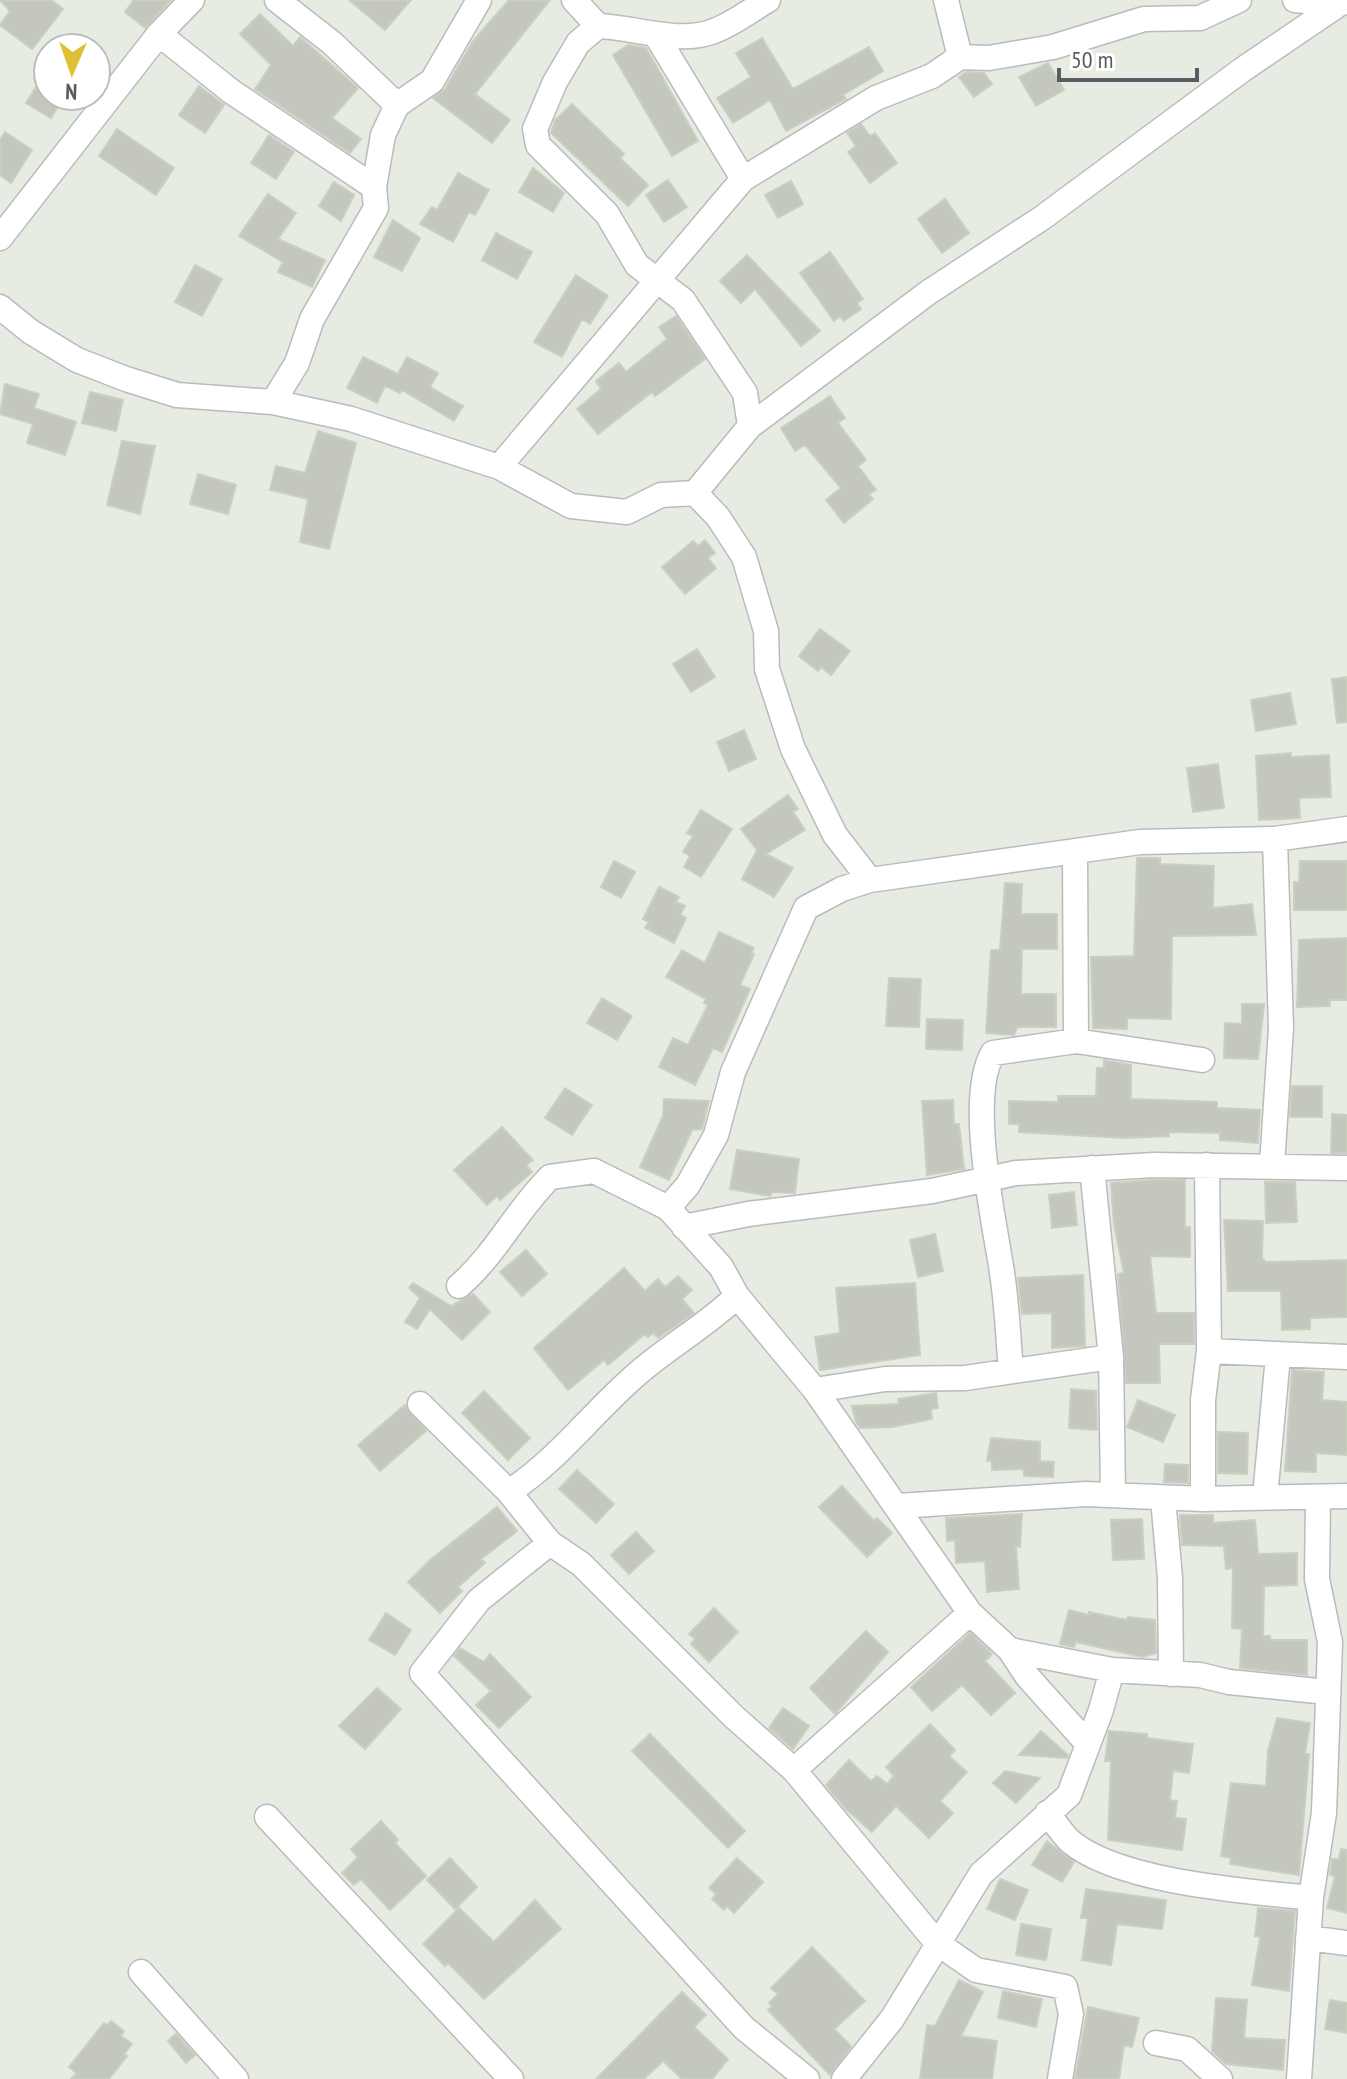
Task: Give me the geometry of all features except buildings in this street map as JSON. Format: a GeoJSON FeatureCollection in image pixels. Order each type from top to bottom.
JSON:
{"type":"FeatureCollection","features":[{"type":"Feature","properties":{"kind":"street"},"geometry":{"type":"LineString","coordinates":[[0,238],[159,34],[192,0]]}},
{"type":"Feature","properties":{"kind":"street"},"geometry":{"type":"LineString","coordinates":[[277,0],[332,43],[397,105]]}},
{"type":"Feature","properties":{"kind":"street"},"geometry":{"type":"LineString","coordinates":[[273,402],[297,363],[312,319],[376,208],[374,187],[383,135],[397,105],[432,81],[479,0]]}},
{"type":"Feature","properties":{"kind":"street"},"geometry":{"type":"LineString","coordinates":[[574,0],[598,26]]}},
{"type":"Feature","properties":{"kind":"street"},"geometry":{"type":"LineString","coordinates":[[750,426],[745,393],[683,300],[637,265],[607,214],[588,191],[548,159],[538,145],[535,129],[555,82],[578,43],[598,26],[628,27],[656,35],[713,32],[768,0]]}},
{"type":"Feature","properties":{"kind":"street"},"geometry":{"type":"LineString","coordinates":[[946,0],[960,57]]}},
{"type":"Feature","properties":{"kind":"street"},"geometry":{"type":"LineString","coordinates":[[499,467],[743,179],[876,98],[932,76],[960,57],[989,58],[1053,47],[1144,19],[1200,18],[1239,0]]}},
{"type":"Feature","properties":{"kind":"street"},"geometry":{"type":"LineString","coordinates":[[1295,0],[1342,2]]}},
{"type":"Feature","properties":{"kind":"street"},"geometry":{"type":"LineString","coordinates":[[0,307],[31,332],[77,360],[126,379],[177,395],[273,402],[351,419],[499,467],[571,506],[627,512],[661,495],[695,493],[750,426],[929,292],[1042,218],[1242,70],[1342,2]]}},
{"type":"Feature","properties":{"kind":"street"},"geometry":{"type":"LineString","coordinates":[[159,34],[232,92],[374,187]]}},
{"type":"Feature","properties":{"kind":"street"},"geometry":{"type":"LineString","coordinates":[[656,35],[743,179]]}},
{"type":"Feature","properties":{"kind":"street"},"geometry":{"type":"LineString","coordinates":[[695,493],[718,517],[744,557],[766,631],[767,669],[793,749],[835,835],[870,880]]}},
{"type":"Feature","properties":{"kind":"street"},"geometry":{"type":"LineString","coordinates":[[668,1208],[688,1185],[716,1135],[733,1072],[806,908],[842,889],[870,880],[1140,842],[1275,839],[1347,829]]}},
{"type":"Feature","properties":{"kind":"street"},"geometry":{"type":"LineString","coordinates":[[1272,1165],[1281,1028],[1275,839]]}},
{"type":"Feature","properties":{"kind":"street"},"geometry":{"type":"LineString","coordinates":[[1075,853],[1076,1041]]}},
{"type":"Feature","properties":{"kind":"street"},"geometry":{"type":"LineString","coordinates":[[1011,1371],[1002,1269],[987,1179],[982,1092],[985,1066],[993,1053],[1076,1041],[1202,1060]]}},
{"type":"Feature","properties":{"kind":"street"},"geometry":{"type":"LineString","coordinates":[[1203,1499],[1203,1400],[1209,1351],[1207,1165]]}},
{"type":"Feature","properties":{"kind":"street"},"geometry":{"type":"LineString","coordinates":[[684,1227],[748,1214],[932,1191],[1016,1173],[1207,1165],[1347,1168]]}},
{"type":"Feature","properties":{"kind":"street"},"geometry":{"type":"LineString","coordinates":[[1092,1168],[1111,1357],[1113,1494]]}},
{"type":"Feature","properties":{"kind":"street"},"geometry":{"type":"LineString","coordinates":[[459,1286],[487,1262],[522,1208],[550,1177],[594,1171],[668,1208],[721,1267],[737,1296],[815,1390],[970,1613],[1010,1650],[1027,1676],[1087,1743]]}},
{"type":"Feature","properties":{"kind":"street"},"geometry":{"type":"LineString","coordinates":[[509,1492],[542,1470],[649,1364],[710,1323],[737,1296]]}},
{"type":"Feature","properties":{"kind":"street"},"geometry":{"type":"LineString","coordinates":[[1209,1351],[1347,1357]]}},
{"type":"Feature","properties":{"kind":"street"},"geometry":{"type":"LineString","coordinates":[[1265,1497],[1278,1356]]}},
{"type":"Feature","properties":{"kind":"street"},"geometry":{"type":"LineString","coordinates":[[815,1390],[885,1379],[965,1378],[1111,1357]]}},
{"type":"Feature","properties":{"kind":"street"},"geometry":{"type":"LineString","coordinates":[[420,1404],[509,1492],[550,1543],[581,1564],[733,1716],[794,1770],[937,1943],[976,1970],[1065,1987],[1071,2014],[1060,2079]]}},
{"type":"Feature","properties":{"kind":"street"},"geometry":{"type":"LineString","coordinates":[[898,1506],[1113,1494],[1203,1499],[1347,1496]]}},
{"type":"Feature","properties":{"kind":"street"},"geometry":{"type":"LineString","coordinates":[[1299,2079],[1311,1898],[1335,1815],[1335,1680],[1317,1579],[1318,1497]]}},
{"type":"Feature","properties":{"kind":"street"},"geometry":{"type":"LineString","coordinates":[[1163,1498],[1170,1578],[1171,1674]]}},
{"type":"Feature","properties":{"kind":"street"},"geometry":{"type":"LineString","coordinates":[[550,1543],[479,1600],[422,1673],[744,2028],[807,2079]]}},
{"type":"Feature","properties":{"kind":"street"},"geometry":{"type":"LineString","coordinates":[[794,1770],[970,1613]]}},
{"type":"Feature","properties":{"kind":"street"},"geometry":{"type":"LineString","coordinates":[[1010,1650],[1112,1670],[1335,1680]]}},
{"type":"Feature","properties":{"kind":"street"},"geometry":{"type":"LineString","coordinates":[[844,2079],[892,2019],[981,1874],[1069,1795],[1101,1710],[1112,1670]]}},
{"type":"Feature","properties":{"kind":"street"},"geometry":{"type":"LineString","coordinates":[[1047,1813],[1071,1842],[1108,1861],[1211,1887],[1311,1898]]}},
{"type":"Feature","properties":{"kind":"street"},"geometry":{"type":"LineString","coordinates":[[267,1817],[511,2079]]}},
{"type":"Feature","properties":{"kind":"street"},"geometry":{"type":"LineString","coordinates":[[1308,1938],[1347,1943]]}},
{"type":"Feature","properties":{"kind":"street"},"geometry":{"type":"LineString","coordinates":[[141,1972],[236,2079]]}},
{"type":"Feature","properties":{"kind":"street"},"geometry":{"type":"LineString","coordinates":[[1156,2043],[1187,2049],[1220,2079]]}}]}
